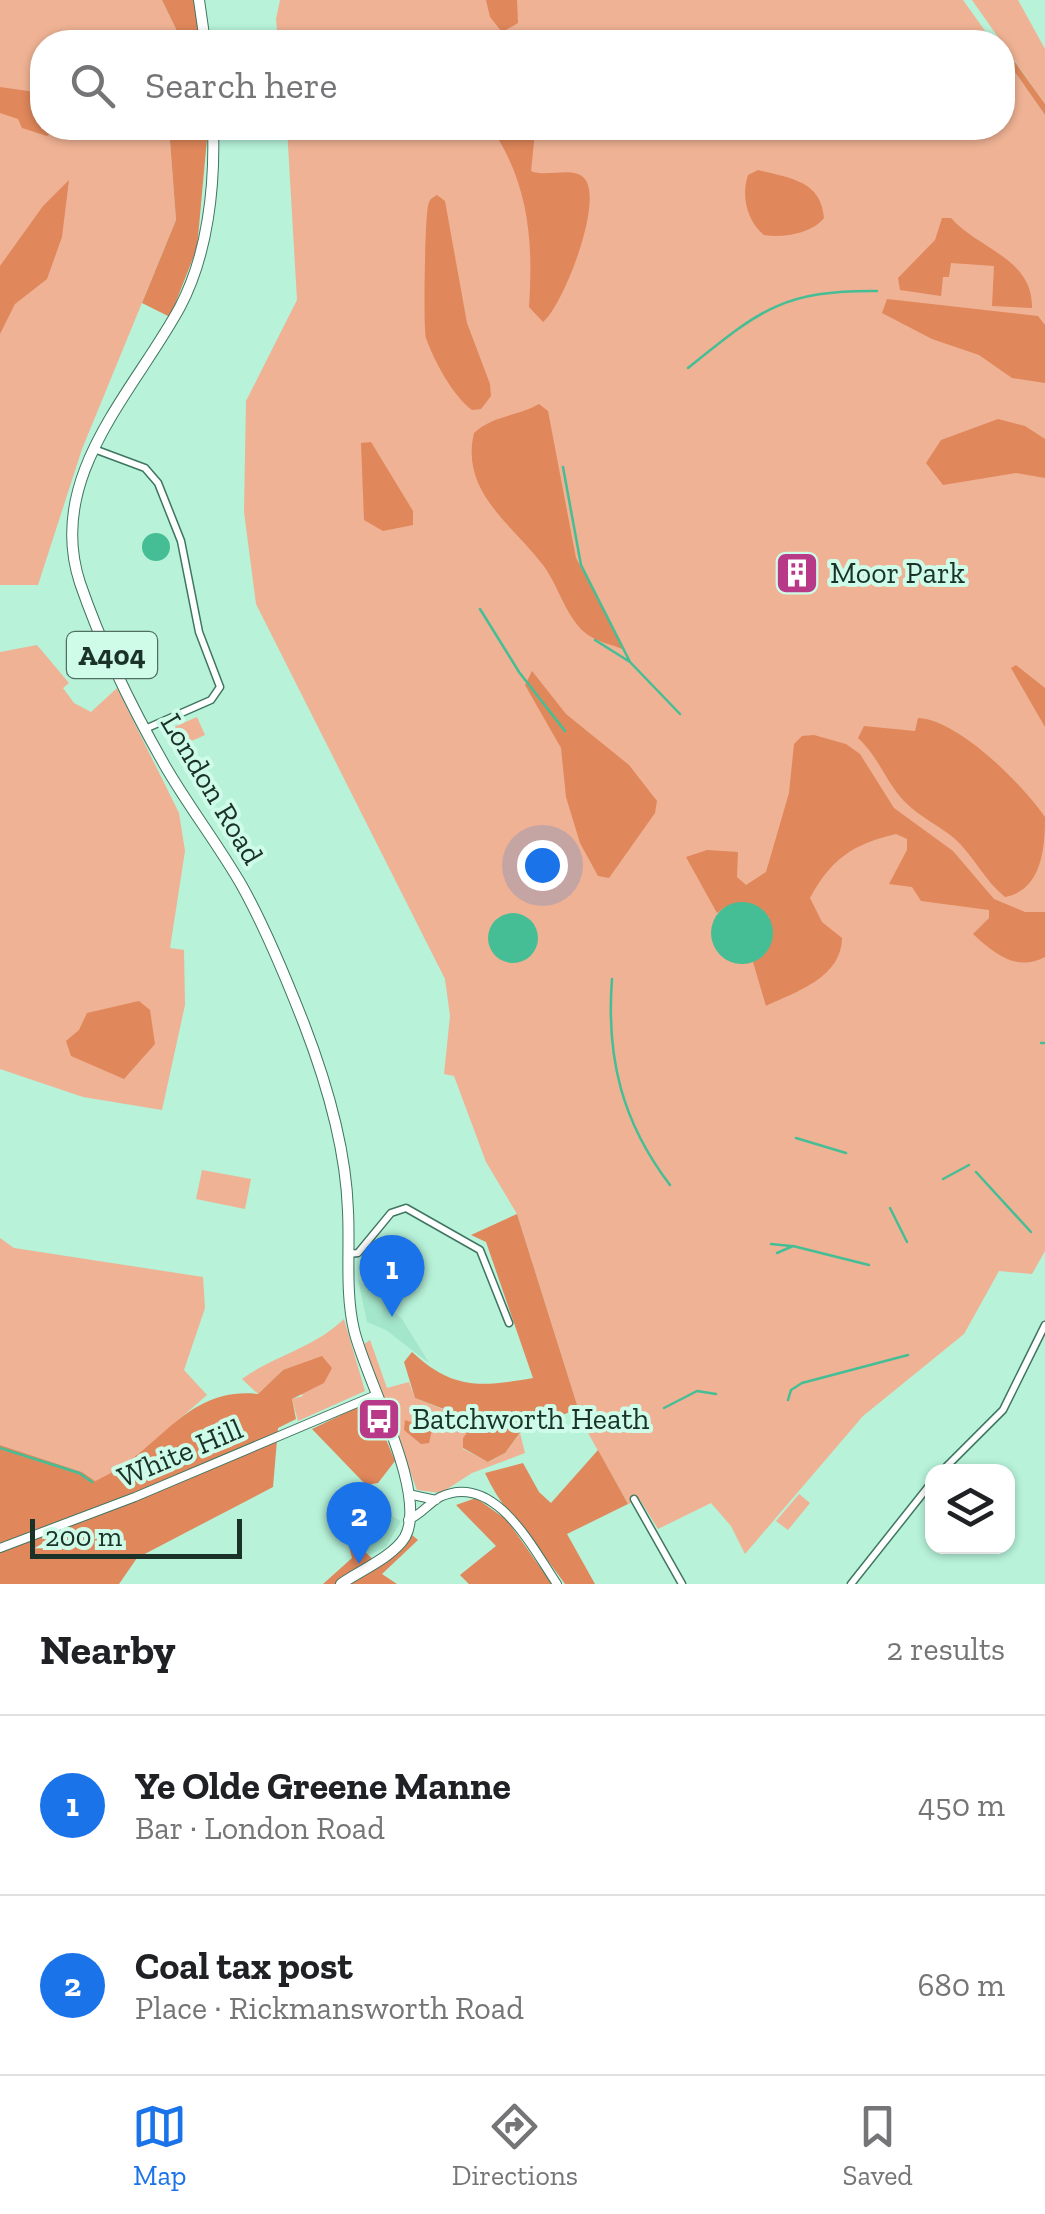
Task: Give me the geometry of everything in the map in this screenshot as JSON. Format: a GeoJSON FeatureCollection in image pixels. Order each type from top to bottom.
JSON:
{"type":"FeatureCollection","features":[{"type":"Feature","properties":{"kind":"main road"},"geometry":{"type":"LineString","coordinates":[[199,0],[203,30]]}},
{"type":"Feature","properties":{"kind":"main road","name":"London Road"},"geometry":{"type":"LineString","coordinates":[[213,140],[212,174],[194,275],[181,306],[94,449],[74,512],[75,564],[145,729],[244,889],[305,1026],[344,1169],[354,1327],[408,1494]]}},
{"type":"Feature","properties":{"kind":"main road","name":"A404"},"geometry":{"type":"LineString","coordinates":[[408,1494],[408,1520]]}},
{"type":"Feature","properties":{"kind":"main road"},"geometry":{"type":"LineString","coordinates":[[340,1584],[400,1543],[408,1520]]}},
{"type":"Feature","properties":{"kind":"street"},"geometry":{"type":"LineString","coordinates":[[94,449],[145,468],[158,483],[181,541],[193,583],[199,632],[220,687],[211,700],[145,729]]}},
{"type":"Feature","properties":{"kind":"street"},"geometry":{"type":"LineString","coordinates":[[348,1254],[358,1253],[391,1213],[406,1208],[480,1250],[509,1323]]}},
{"type":"Feature","properties":{"kind":"street"},"geometry":{"type":"LineString","coordinates":[[949,1464],[1003,1410],[1045,1325]]}},
{"type":"Feature","properties":{"kind":"street","name":"White Hill"},"geometry":{"type":"LineString","coordinates":[[0,1548],[134,1498],[376,1395]]}},
{"type":"Feature","properties":{"kind":"street"},"geometry":{"type":"LineString","coordinates":[[850,1584],[925,1491]]}},
{"type":"Feature","properties":{"kind":"street"},"geometry":{"type":"LineString","coordinates":[[408,1520],[436,1500],[459,1493],[494,1502],[514,1523],[557,1584]]}},
{"type":"Feature","properties":{"kind":"street"},"geometry":{"type":"LineString","coordinates":[[408,1494],[436,1500]]}},
{"type":"Feature","properties":{"kind":"street"},"geometry":{"type":"LineString","coordinates":[[634,1499],[682,1584]]}},
{"type":"Feature","properties":{"kind":"shaded area"},"geometry":{"type":"Polygon","coordinates":[[[0,0],[162,0],[176,30],[30,30],[30,140],[170,140],[176,220],[82,449],[38,585],[0,585],[0,0]]]}},
{"type":"Feature","properties":{"kind":"shaded area"},"geometry":{"type":"Polygon","coordinates":[[[162,0],[194,0],[198,30],[176,29],[162,0]]]}},
{"type":"Feature","properties":{"kind":"shaded area"},"geometry":{"type":"Polygon","coordinates":[[[280,0],[963,0],[984,30],[277,30],[280,0]]]}},
{"type":"Feature","properties":{"kind":"shaded area"},"geometry":{"type":"Polygon","coordinates":[[[486,0],[517,0],[518,23],[500,30],[490,17],[486,0]]]}},
{"type":"Feature","properties":{"kind":"shaded area"},"geometry":{"type":"Polygon","coordinates":[[[972,0],[1018,0],[1045,49],[1045,104],[1015,61],[1015,30],[993,30],[972,0]]]}},
{"type":"Feature","properties":{"kind":"shaded area"},"geometry":{"type":"Polygon","coordinates":[[[1015,62],[1045,104],[1045,115],[1015,72],[1015,62]]]}},
{"type":"Feature","properties":{"kind":"shaded area"},"geometry":{"type":"Polygon","coordinates":[[[1015,72],[1045,115],[1045,1251],[1032,1274],[999,1271],[964,1334],[863,1416],[745,1554],[731,1526],[711,1503],[658,1529],[640,1500],[628,1504],[583,1424],[517,1214],[486,1162],[454,1076],[444,1074],[450,1016],[445,979],[256,604],[244,512],[246,401],[297,300],[288,140],[1015,140],[1015,72]]]}},
{"type":"Feature","properties":{"kind":"shaded area"},"geometry":{"type":"Polygon","coordinates":[[[0,87],[30,91],[30,131],[22,128],[18,119],[0,113],[0,87]]]}},
{"type":"Feature","properties":{"kind":"shaded area"},"geometry":{"type":"Polygon","coordinates":[[[170,140],[207,140],[197,248],[170,317],[142,303],[176,220],[170,140]]]}},
{"type":"Feature","properties":{"kind":"shaded area"},"geometry":{"type":"Polygon","coordinates":[[[499,140],[534,140],[531,171],[579,175],[589,190],[586,229],[579,252],[561,296],[543,322],[529,307],[527,221],[499,140]]]}},
{"type":"Feature","properties":{"kind":"shaded area"},"geometry":{"type":"Polygon","coordinates":[[[758,170],[810,188],[822,205],[824,218],[796,234],[764,235],[753,223],[746,200],[748,175],[758,170]]]}},
{"type":"Feature","properties":{"kind":"shaded area"},"geometry":{"type":"Polygon","coordinates":[[[69,180],[62,237],[47,279],[15,304],[0,334],[0,266],[43,206],[69,180]]]}},
{"type":"Feature","properties":{"kind":"shaded area"},"geometry":{"type":"Polygon","coordinates":[[[437,195],[445,201],[467,323],[490,384],[491,396],[481,409],[472,410],[458,396],[426,338],[427,215],[429,201],[437,195]]]}},
{"type":"Feature","properties":{"kind":"shaded area"},"geometry":{"type":"Polygon","coordinates":[[[942,218],[951,218],[1014,266],[1030,291],[1032,308],[992,306],[994,266],[951,263],[949,277],[943,277],[941,296],[900,290],[898,278],[935,240],[942,218]]]}},
{"type":"Feature","properties":{"kind":"shaded area"},"geometry":{"type":"Polygon","coordinates":[[[887,299],[1038,316],[1045,325],[1045,383],[1012,378],[979,355],[932,339],[882,313],[887,299]]]}},
{"type":"Feature","properties":{"kind":"shaded area"},"geometry":{"type":"Polygon","coordinates":[[[539,404],[548,411],[576,558],[625,650],[593,638],[577,624],[543,565],[492,506],[475,473],[474,433],[489,423],[539,404]]]}},
{"type":"Feature","properties":{"kind":"shaded area"},"geometry":{"type":"Polygon","coordinates":[[[998,419],[1025,426],[1045,439],[1045,478],[1016,473],[943,485],[926,463],[941,440],[998,419]]]}},
{"type":"Feature","properties":{"kind":"shaded area"},"geometry":{"type":"Polygon","coordinates":[[[371,442],[413,511],[413,525],[383,531],[364,520],[361,443],[371,442]]]}},
{"type":"Feature","properties":{"kind":"shaded area"},"geometry":{"type":"Polygon","coordinates":[[[156,533],[166,537],[170,547],[166,557],[156,561],[146,557],[142,547],[146,537],[156,533]]]}},
{"type":"Feature","properties":{"kind":"shaded area"},"geometry":{"type":"Polygon","coordinates":[[[37,645],[69,683],[63,688],[74,703],[91,712],[117,688],[179,813],[185,851],[170,948],[184,950],[185,1005],[162,1110],[83,1097],[0,1069],[0,652],[37,645]]]}},
{"type":"Feature","properties":{"kind":"shaded area"},"geometry":{"type":"Polygon","coordinates":[[[1016,665],[1045,688],[1045,727],[1011,668],[1016,665]]]}},
{"type":"Feature","properties":{"kind":"shaded area"},"geometry":{"type":"Polygon","coordinates":[[[532,671],[566,714],[629,765],[657,801],[655,813],[609,878],[598,876],[580,843],[566,797],[561,748],[525,685],[532,671]]]}},
{"type":"Feature","properties":{"kind":"shaded area"},"geometry":{"type":"Polygon","coordinates":[[[197,717],[205,735],[173,749],[165,731],[197,717]]]}},
{"type":"Feature","properties":{"kind":"shaded area"},"geometry":{"type":"Polygon","coordinates":[[[918,718],[952,730],[988,756],[1045,817],[1039,866],[1027,886],[1017,893],[1005,897],[954,838],[910,806],[858,738],[864,726],[915,731],[918,718]]]}},
{"type":"Feature","properties":{"kind":"shaded area"},"geometry":{"type":"Polygon","coordinates":[[[814,735],[846,744],[860,754],[894,808],[953,851],[994,899],[1025,912],[1045,912],[1045,957],[1015,962],[981,941],[973,934],[989,918],[989,910],[921,901],[912,887],[889,884],[907,850],[907,839],[896,834],[855,848],[826,873],[810,898],[822,922],[842,938],[840,952],[826,973],[766,1006],[753,962],[769,948],[769,917],[753,904],[725,907],[717,913],[686,857],[707,850],[738,852],[737,877],[746,885],[766,872],[789,793],[794,744],[802,736],[814,735]]]}},
{"type":"Feature","properties":{"kind":"shaded area"},"geometry":{"type":"Polygon","coordinates":[[[742,902],[764,911],[773,933],[764,955],[742,964],[720,955],[711,933],[720,911],[742,902]]]}},
{"type":"Feature","properties":{"kind":"shaded area"},"geometry":{"type":"Polygon","coordinates":[[[513,913],[531,920],[538,938],[531,956],[513,963],[495,956],[488,938],[495,920],[513,913]]]}},
{"type":"Feature","properties":{"kind":"shaded area"},"geometry":{"type":"Polygon","coordinates":[[[139,1001],[150,1010],[155,1044],[124,1079],[71,1056],[66,1041],[79,1030],[87,1013],[139,1001]]]}},
{"type":"Feature","properties":{"kind":"shaded area"},"geometry":{"type":"Polygon","coordinates":[[[202,1170],[251,1179],[245,1209],[196,1199],[202,1170]]]}},
{"type":"Feature","properties":{"kind":"shaded area"},"geometry":{"type":"Polygon","coordinates":[[[517,1214],[578,1408],[550,1421],[527,1423],[505,1453],[488,1462],[463,1448],[463,1438],[475,1421],[415,1398],[404,1362],[412,1352],[441,1373],[468,1383],[533,1378],[486,1242],[471,1235],[517,1214]]]}},
{"type":"Feature","properties":{"kind":"shaded area"},"geometry":{"type":"Polygon","coordinates":[[[0,1238],[14,1248],[203,1277],[205,1308],[184,1370],[207,1395],[120,1471],[95,1481],[82,1472],[0,1445],[0,1238]]]}},
{"type":"Feature","properties":{"kind":"shaded area"},"geometry":{"type":"Polygon","coordinates":[[[358,1279],[402,1319],[429,1363],[386,1330],[367,1322],[358,1279]]]}},
{"type":"Feature","properties":{"kind":"shaded area"},"geometry":{"type":"Polygon","coordinates":[[[344,1319],[365,1391],[298,1421],[292,1399],[303,1396],[283,1370],[258,1394],[242,1379],[320,1337],[344,1319]]]}},
{"type":"Feature","properties":{"kind":"shaded area"},"geometry":{"type":"Polygon","coordinates":[[[370,1340],[387,1388],[409,1382],[415,1398],[475,1422],[463,1438],[463,1449],[489,1462],[505,1453],[520,1433],[525,1453],[472,1473],[441,1493],[417,1490],[363,1345],[370,1340]]]}},
{"type":"Feature","properties":{"kind":"shaded area"},"geometry":{"type":"Polygon","coordinates":[[[322,1356],[332,1368],[324,1383],[292,1399],[296,1419],[278,1428],[273,1487],[137,1558],[119,1584],[0,1584],[0,1445],[82,1472],[95,1481],[137,1455],[190,1411],[232,1394],[258,1394],[283,1370],[322,1356]]]}},
{"type":"Feature","properties":{"kind":"shaded area"},"geometry":{"type":"Polygon","coordinates":[[[364,1404],[373,1408],[395,1461],[378,1483],[366,1485],[312,1429],[364,1404]]]}},
{"type":"Feature","properties":{"kind":"shaded area"},"geometry":{"type":"Polygon","coordinates":[[[405,1420],[432,1430],[429,1443],[421,1444],[404,1430],[405,1420]]]}},
{"type":"Feature","properties":{"kind":"shaded area"},"geometry":{"type":"Polygon","coordinates":[[[598,1450],[628,1504],[567,1534],[595,1584],[565,1584],[512,1516],[485,1473],[523,1463],[539,1492],[551,1503],[598,1450]]]}},
{"type":"Feature","properties":{"kind":"shaded area"},"geometry":{"type":"Polygon","coordinates":[[[799,1494],[810,1503],[788,1530],[776,1521],[799,1494]]]}},
{"type":"Feature","properties":{"kind":"shaded area"},"geometry":{"type":"Polygon","coordinates":[[[476,1498],[507,1520],[552,1584],[469,1584],[460,1575],[496,1546],[456,1505],[476,1498]]]}},
{"type":"Feature","properties":{"kind":"shaded area"},"geometry":{"type":"Polygon","coordinates":[[[371,1504],[401,1521],[386,1547],[367,1556],[340,1526],[371,1504]]]}},
{"type":"Feature","properties":{"kind":"shaded area"},"geometry":{"type":"Polygon","coordinates":[[[346,1534],[379,1565],[412,1535],[418,1540],[382,1574],[397,1584],[323,1584],[352,1558],[346,1534]]]}},
{"type":"Feature","properties":{"kind":"waterway"},"geometry":{"type":"LineString","coordinates":[[688,368],[754,318],[774,308],[817,295],[877,291]]}},
{"type":"Feature","properties":{"kind":"waterway"},"geometry":{"type":"LineString","coordinates":[[563,467],[581,565],[630,662]]}},
{"type":"Feature","properties":{"kind":"waterway"},"geometry":{"type":"LineString","coordinates":[[480,609],[519,672],[565,731]]}},
{"type":"Feature","properties":{"kind":"waterway"},"geometry":{"type":"LineString","coordinates":[[595,640],[630,662],[680,714]]}},
{"type":"Feature","properties":{"kind":"waterway"},"geometry":{"type":"LineString","coordinates":[[612,979],[612,1036],[621,1088],[640,1137],[670,1185]]}},
{"type":"Feature","properties":{"kind":"waterway"},"geometry":{"type":"LineString","coordinates":[[796,1138],[846,1153]]}},
{"type":"Feature","properties":{"kind":"waterway"},"geometry":{"type":"LineString","coordinates":[[943,1179],[969,1165]]}},
{"type":"Feature","properties":{"kind":"waterway"},"geometry":{"type":"LineString","coordinates":[[976,1172],[1031,1232]]}},
{"type":"Feature","properties":{"kind":"waterway"},"geometry":{"type":"LineString","coordinates":[[890,1208],[907,1242]]}},
{"type":"Feature","properties":{"kind":"waterway"},"geometry":{"type":"LineString","coordinates":[[771,1244],[791,1246]]}},
{"type":"Feature","properties":{"kind":"waterway"},"geometry":{"type":"LineString","coordinates":[[777,1253],[793,1246],[869,1265]]}},
{"type":"Feature","properties":{"kind":"waterway"},"geometry":{"type":"LineString","coordinates":[[788,1400],[791,1390],[802,1383],[908,1355]]}},
{"type":"Feature","properties":{"kind":"waterway"},"geometry":{"type":"LineString","coordinates":[[664,1408],[697,1391],[716,1394]]}},
{"type":"Feature","properties":{"kind":"waterway"},"geometry":{"type":"LineString","coordinates":[[0,1448],[79,1473],[92,1482]]}},
{"type":"Feature","properties":{"kind":"place","name":"Moor Park"},"geometry":{"type":"Point","coordinates":[797,573]}},
{"type":"Feature","properties":{"kind":"place","name":"Ye Olde Greene Manne"},"geometry":{"type":"Point","coordinates":[392,1317]}},
{"type":"Feature","properties":{"kind":"place","name":"Batchworth Heath"},"geometry":{"type":"Point","coordinates":[379,1419]}},
{"type":"Feature","properties":{"kind":"place","name":"Coal tax post"},"geometry":{"type":"Point","coordinates":[359,1564]}}]}
